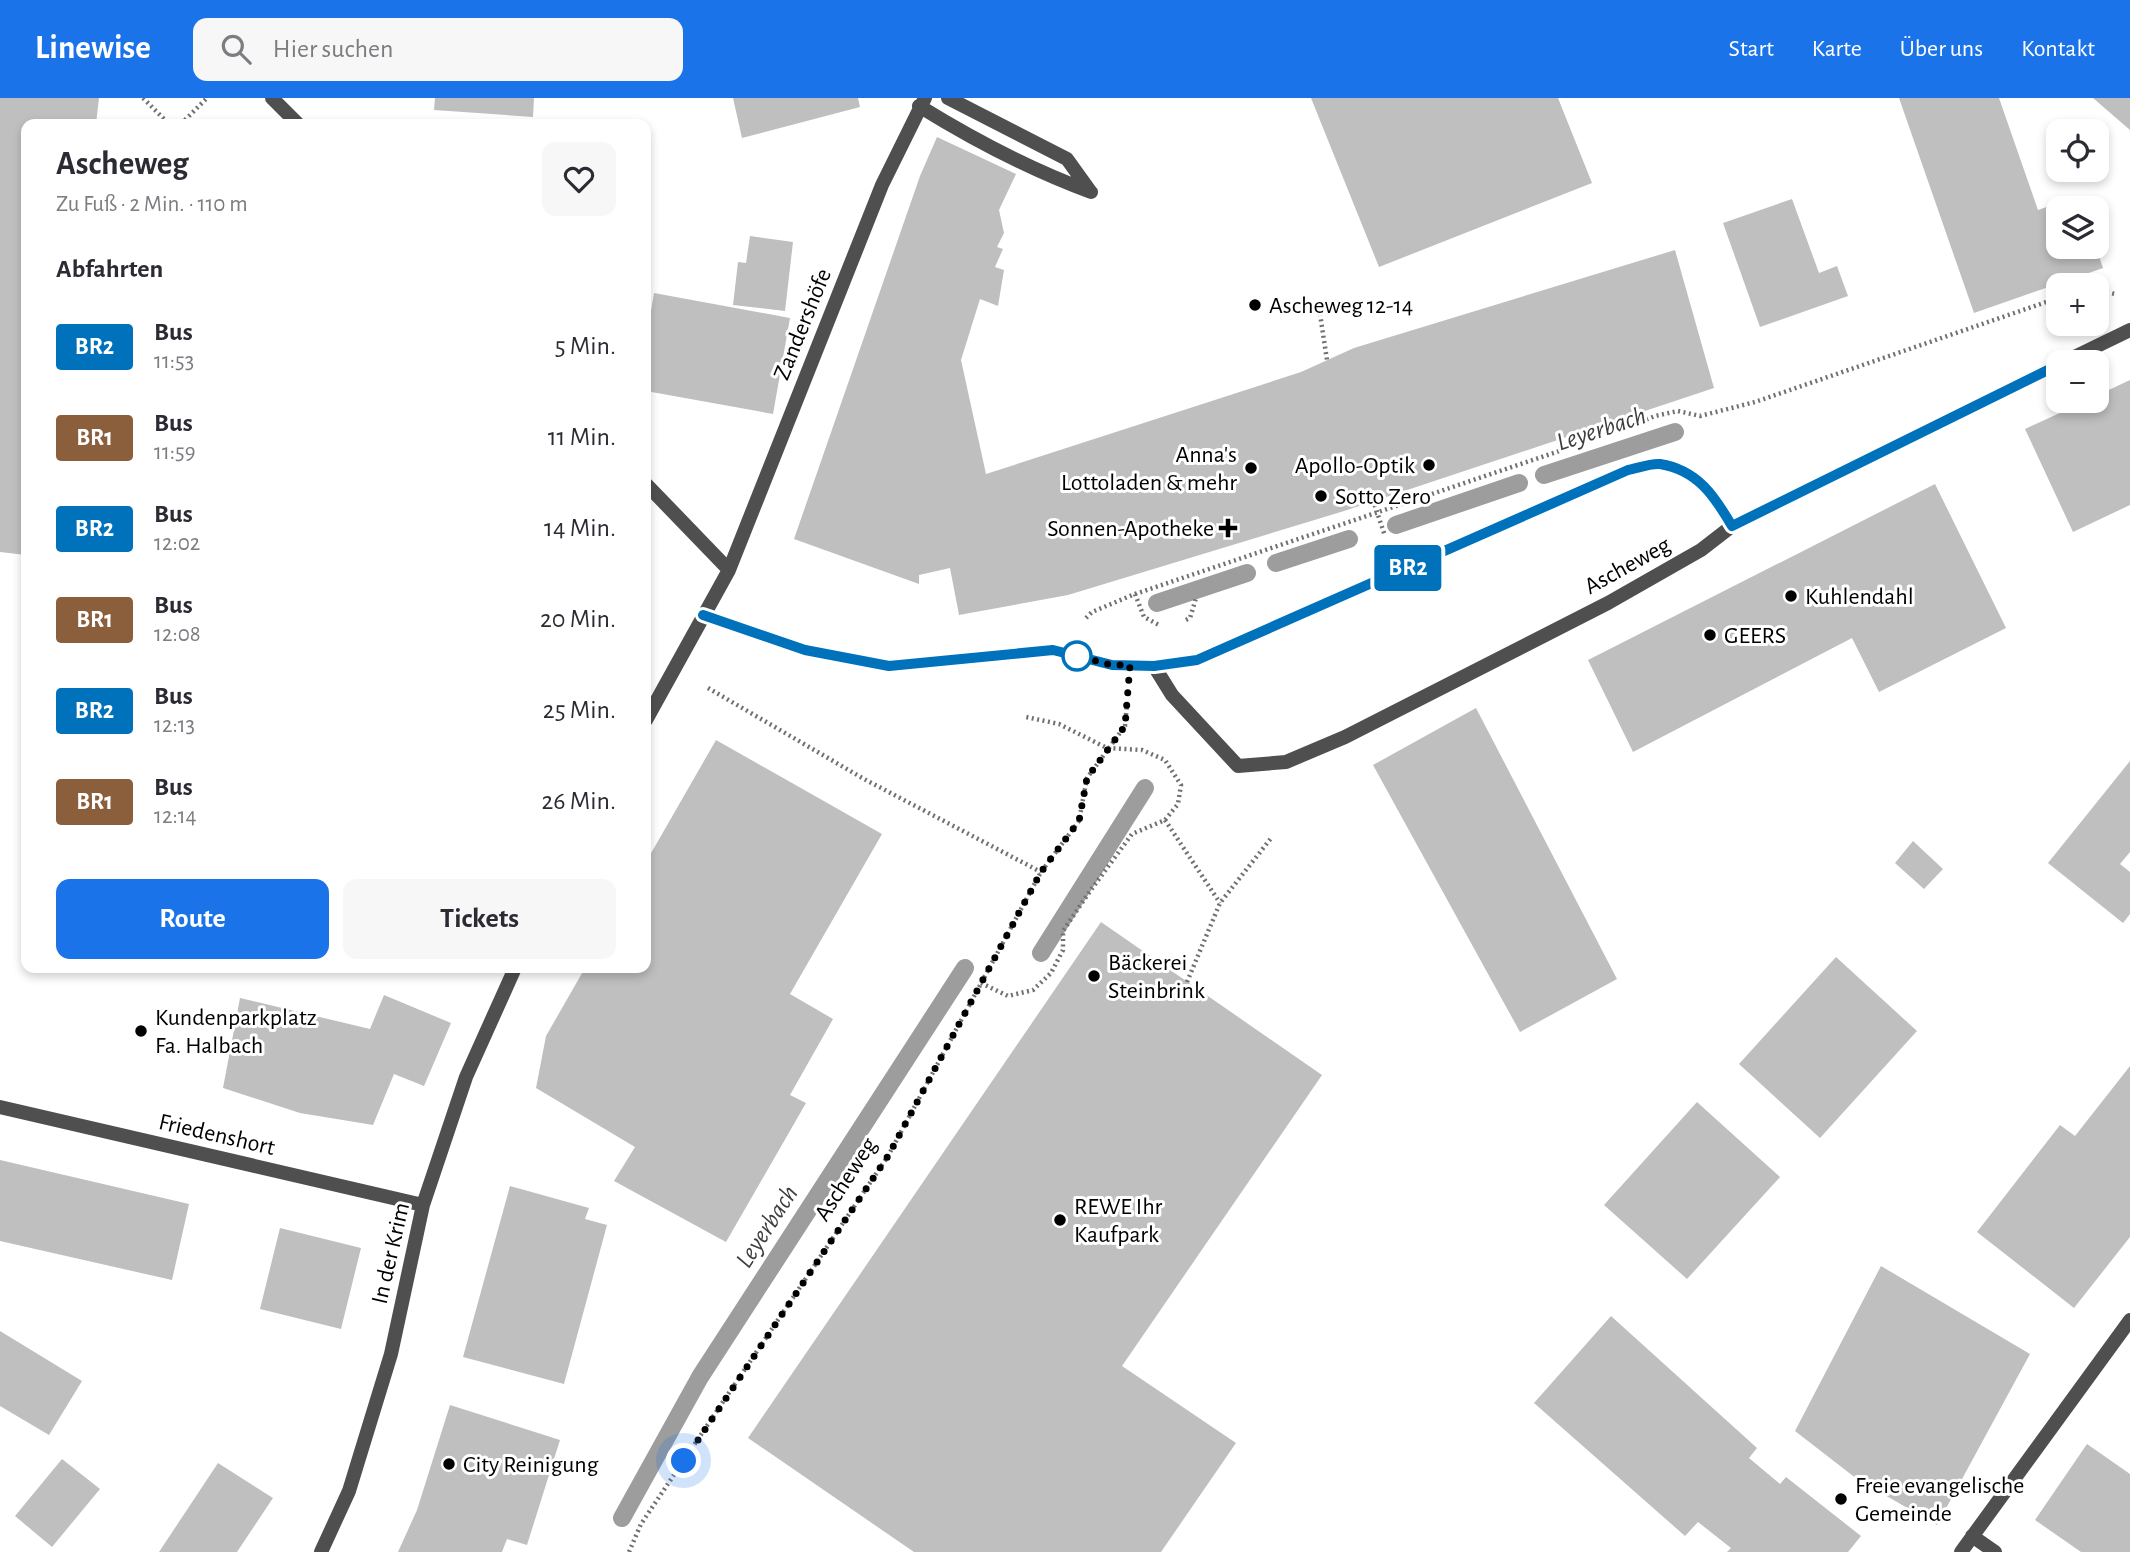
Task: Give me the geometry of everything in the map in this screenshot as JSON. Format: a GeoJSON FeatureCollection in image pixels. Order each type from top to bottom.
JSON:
{"type":"FeatureCollection","features":[{"type":"Feature","properties":{"kind":"street"},"geometry":{"type":"LineString","coordinates":[[272,98],[293,119]]}},
{"type":"Feature","properties":{"kind":"street"},"geometry":{"type":"LineString","coordinates":[[922,102],[972,138],[1054,178],[1091,192],[1067,159],[948,98]]}},
{"type":"Feature","properties":{"kind":"street","name":"Zandershöfe"},"geometry":{"type":"LineString","coordinates":[[729,570],[882,186],[922,102]]}},
{"type":"Feature","properties":{"kind":"street"},"geometry":{"type":"LineString","coordinates":[[2089,350],[2130,330]]}},
{"type":"Feature","properties":{"kind":"street","name":"Ascheweg"},"geometry":{"type":"LineString","coordinates":[[1154,666],[1172,695],[1238,765],[1286,762],[1345,737],[1608,603],[1701,550],[1732,526],[2046,371]]}},
{"type":"Feature","properties":{"kind":"street"},"geometry":{"type":"LineString","coordinates":[[703,615],[805,650],[889,666],[1053,650],[1112,665],[1154,666],[1197,660],[1628,470],[1659,464],[1686,473],[1711,491],[1732,526]]}},
{"type":"Feature","properties":{"kind":"street"},"geometry":{"type":"LineString","coordinates":[[651,489],[729,570],[651,711]]}},
{"type":"Feature","properties":{"kind":"street","name":"In der Krim"},"geometry":{"type":"LineString","coordinates":[[321,1552],[349,1491],[391,1354],[423,1205],[466,1077],[513,973]]}},
{"type":"Feature","properties":{"kind":"street","name":"Friedenshort"},"geometry":{"type":"LineString","coordinates":[[0,1107],[423,1205]]}},
{"type":"Feature","properties":{"kind":"street"},"geometry":{"type":"LineString","coordinates":[[1961,1552],[2130,1320]]}},
{"type":"Feature","properties":{"kind":"street"},"geometry":{"type":"LineString","coordinates":[[1972,1536],[1995,1552]]}},
{"type":"Feature","properties":{"kind":"path"},"geometry":{"type":"LineString","coordinates":[[144,98],[164,119]]}},
{"type":"Feature","properties":{"kind":"path"},"geometry":{"type":"LineString","coordinates":[[186,119],[207,98]]}},
{"type":"Feature","properties":{"kind":"path"},"geometry":{"type":"LineString","coordinates":[[1320,314],[1327,360]]}},
{"type":"Feature","properties":{"kind":"path"},"geometry":{"type":"LineString","coordinates":[[1135,594],[1144,617],[1166,628]]}},
{"type":"Feature","properties":{"kind":"path"},"geometry":{"type":"LineString","coordinates":[[1178,623],[1190,618],[1196,598]]}},
{"type":"Feature","properties":{"kind":"path","name":"Ascheweg"},"geometry":{"type":"LineString","coordinates":[[629,1552],[641,1524],[888,1156],[1041,872],[1079,821],[1087,778],[1125,726],[1130,665]]}},
{"type":"Feature","properties":{"kind":"path"},"geometry":{"type":"LineString","coordinates":[[674,669],[875,785],[1041,872]]}},
{"type":"Feature","properties":{"kind":"path"},"geometry":{"type":"LineString","coordinates":[[981,983],[1008,996],[1033,990],[1051,973],[1063,950],[1063,931],[1132,834],[1165,820],[1178,804],[1181,785],[1165,760],[1142,750],[1107,748],[1059,724],[1026,717]]}},
{"type":"Feature","properties":{"kind":"path"},"geometry":{"type":"LineString","coordinates":[[1165,820],[1220,903]]}},
{"type":"Feature","properties":{"kind":"path"},"geometry":{"type":"LineString","coordinates":[[1187,982],[1220,903],[1272,837]]}},
{"type":"Feature","properties":{"kind":"building"},"geometry":{"type":"Polygon","coordinates":[[[0,98],[99,98],[97,119],[21,119],[21,554],[0,552],[0,98]]]}},
{"type":"Feature","properties":{"kind":"building"},"geometry":{"type":"Polygon","coordinates":[[[435,98],[534,98],[533,117],[434,110],[435,98]]]}},
{"type":"Feature","properties":{"kind":"building"},"geometry":{"type":"Polygon","coordinates":[[[733,98],[858,98],[860,107],[742,138],[733,98]]]}},
{"type":"Feature","properties":{"kind":"building"},"geometry":{"type":"Polygon","coordinates":[[[1311,98],[1558,98],[1592,183],[1379,267],[1311,98]]]}},
{"type":"Feature","properties":{"kind":"building"},"geometry":{"type":"Polygon","coordinates":[[[1899,98],[1999,98],[2038,210],[2046,207],[2046,259],[2100,259],[2103,268],[2089,273],[2046,273],[2046,288],[1974,313],[1899,98]]]}},
{"type":"Feature","properties":{"kind":"building"},"geometry":{"type":"Polygon","coordinates":[[[2093,98],[2130,98],[2130,130],[2093,98]]]}},
{"type":"Feature","properties":{"kind":"building"},"geometry":{"type":"Polygon","coordinates":[[[937,137],[1016,174],[999,210],[1004,233],[997,247],[1003,249],[995,267],[1004,270],[998,306],[980,299],[961,360],[986,474],[1301,372],[1354,348],[1675,250],[1714,388],[1344,511],[1068,595],[959,615],[950,568],[919,575],[919,584],[794,539],[920,176],[937,137]]]}},
{"type":"Feature","properties":{"kind":"building"},"geometry":{"type":"Polygon","coordinates":[[[1792,199],[1819,273],[1837,266],[1848,296],[1760,327],[1723,223],[1792,199]]]}},
{"type":"Feature","properties":{"kind":"building"},"geometry":{"type":"Polygon","coordinates":[[[750,236],[793,242],[785,311],[733,305],[738,262],[746,263],[750,236]]]}},
{"type":"Feature","properties":{"kind":"building"},"geometry":{"type":"Polygon","coordinates":[[[654,293],[790,318],[773,414],[651,392],[651,311],[654,293]]]}},
{"type":"Feature","properties":{"kind":"building"},"geometry":{"type":"Polygon","coordinates":[[[2130,380],[2130,505],[2073,532],[2025,429],[2060,413],[2109,413],[2109,390],[2130,380]]]}},
{"type":"Feature","properties":{"kind":"building"},"geometry":{"type":"Polygon","coordinates":[[[1935,484],[2006,628],[1879,692],[1852,638],[1633,752],[1588,660],[1935,484]]]}},
{"type":"Feature","properties":{"kind":"building"},"geometry":{"type":"Polygon","coordinates":[[[1476,708],[1617,979],[1520,1032],[1373,765],[1476,708]]]}},
{"type":"Feature","properties":{"kind":"building"},"geometry":{"type":"Polygon","coordinates":[[[716,740],[882,834],[790,994],[833,1019],[790,1095],[806,1103],[726,1242],[614,1181],[635,1147],[536,1088],[546,1036],[582,973],[651,973],[651,853],[716,740]]]}},
{"type":"Feature","properties":{"kind":"building"},"geometry":{"type":"Polygon","coordinates":[[[2130,761],[2130,852],[2120,864],[2130,872],[2130,914],[2123,923],[2048,863],[2130,761]]]}},
{"type":"Feature","properties":{"kind":"building"},"geometry":{"type":"Polygon","coordinates":[[[1913,841],[1943,869],[1924,889],[1895,863],[1913,841]]]}},
{"type":"Feature","properties":{"kind":"building","name":"REWE Ihr Kaufpark"},"geometry":{"type":"Polygon","coordinates":[[[1101,922],[1322,1075],[1122,1366],[1236,1443],[1161,1552],[914,1552],[748,1438],[1101,922]]]}},
{"type":"Feature","properties":{"kind":"building"},"geometry":{"type":"Polygon","coordinates":[[[1836,957],[1917,1031],[1820,1138],[1739,1064],[1836,957]]]}},
{"type":"Feature","properties":{"kind":"building"},"geometry":{"type":"Polygon","coordinates":[[[384,995],[451,1023],[424,1086],[394,1074],[373,1125],[300,1113],[223,1088],[240,998],[370,1029],[384,995]]]}},
{"type":"Feature","properties":{"kind":"building"},"geometry":{"type":"Polygon","coordinates":[[[2130,1066],[2130,1237],[2074,1308],[1977,1232],[2060,1125],[2075,1136],[2130,1066]]]}},
{"type":"Feature","properties":{"kind":"building"},"geometry":{"type":"Polygon","coordinates":[[[1697,1102],[1780,1177],[1687,1279],[1604,1205],[1697,1102]]]}},
{"type":"Feature","properties":{"kind":"building"},"geometry":{"type":"Polygon","coordinates":[[[0,1160],[189,1204],[172,1280],[0,1241],[0,1160]]]}},
{"type":"Feature","properties":{"kind":"building"},"geometry":{"type":"Polygon","coordinates":[[[510,1186],[589,1208],[585,1219],[607,1225],[564,1384],[463,1357],[510,1186]]]}},
{"type":"Feature","properties":{"kind":"building"},"geometry":{"type":"Polygon","coordinates":[[[280,1228],[361,1248],[341,1329],[260,1309],[280,1228]]]}},
{"type":"Feature","properties":{"kind":"building"},"geometry":{"type":"Polygon","coordinates":[[[1881,1266],[2030,1354],[1937,1525],[1857,1479],[1795,1431],[1881,1266]]]}},
{"type":"Feature","properties":{"kind":"building"},"geometry":{"type":"Polygon","coordinates":[[[1611,1316],[1757,1448],[1749,1458],[1780,1484],[1786,1477],[1861,1536],[1848,1552],[1727,1552],[1731,1548],[1698,1522],[1685,1536],[1534,1403],[1611,1316]]]}},
{"type":"Feature","properties":{"kind":"building"},"geometry":{"type":"Polygon","coordinates":[[[0,1331],[82,1381],[49,1435],[0,1406],[0,1331]]]}},
{"type":"Feature","properties":{"kind":"building"},"geometry":{"type":"Polygon","coordinates":[[[450,1405],[560,1440],[527,1545],[507,1539],[502,1552],[398,1552],[417,1510],[450,1405]]]}},
{"type":"Feature","properties":{"kind":"building"},"geometry":{"type":"Polygon","coordinates":[[[2087,1444],[2130,1474],[2130,1552],[2081,1552],[2035,1520],[2087,1444]]]}},
{"type":"Feature","properties":{"kind":"building"},"geometry":{"type":"Polygon","coordinates":[[[62,1459],[100,1489],[52,1547],[15,1516],[62,1459]]]}},
{"type":"Feature","properties":{"kind":"building"},"geometry":{"type":"Polygon","coordinates":[[[218,1463],[273,1498],[237,1552],[159,1552],[218,1463]]]}},
{"type":"Feature","properties":{"kind":"waterway","name":"Leyerbach"},"geometry":{"type":"LineString","coordinates":[[1544,475],[1675,432]]}},
{"type":"Feature","properties":{"kind":"waterway","name":"Leyerbach"},"geometry":{"type":"LineString","coordinates":[[1396,525],[1519,483]]}},
{"type":"Feature","properties":{"kind":"waterway","name":"Leyerbach"},"geometry":{"type":"LineString","coordinates":[[1276,563],[1349,539]]}},
{"type":"Feature","properties":{"kind":"waterway","name":"Leyerbach"},"geometry":{"type":"LineString","coordinates":[[1157,603],[1247,573]]}},
{"type":"Feature","properties":{"kind":"waterway","name":"Leyerbach"},"geometry":{"type":"LineString","coordinates":[[1041,953],[1145,788]]}},
{"type":"Feature","properties":{"kind":"waterway","name":"Leyerbach"},"geometry":{"type":"LineString","coordinates":[[622,1518],[700,1377],[965,968]]}},
{"type":"Feature","properties":{"kind":"bus line","name":"BR2"},"geometry":{"type":"LineString","coordinates":[[703,615],[805,650],[889,666],[1053,650],[1112,665],[1154,666],[1197,660],[1628,470],[1659,464],[1686,473],[1711,491],[1732,526],[2046,371]]}},
{"type":"Feature","properties":{"kind":"place","name":"Ascheweg 12-14"},"geometry":{"type":"Point","coordinates":[1255,305]}},
{"type":"Feature","properties":{"kind":"place","name":"Apollo-Optik"},"geometry":{"type":"Point","coordinates":[1429,465]}},
{"type":"Feature","properties":{"kind":"place","name":"Anna's Lottoladen & mehr"},"geometry":{"type":"Point","coordinates":[1251,468]}},
{"type":"Feature","properties":{"kind":"place","name":"Sotto Zero"},"geometry":{"type":"Point","coordinates":[1321,496]}},
{"type":"Feature","properties":{"kind":"place","name":"Sonnen-Apotheke"},"geometry":{"type":"Point","coordinates":[1228,528]}},
{"type":"Feature","properties":{"kind":"place","name":"Kuhlendahl"},"geometry":{"type":"Point","coordinates":[1791,596]}},
{"type":"Feature","properties":{"kind":"place","name":"GEERS"},"geometry":{"type":"Point","coordinates":[1710,635]}},
{"type":"Feature","properties":{"kind":"place","name":"Bäckerei Steinbrink"},"geometry":{"type":"Point","coordinates":[1094,976]}},
{"type":"Feature","properties":{"kind":"place","name":"Kundenparkplatz Fa. Halbach"},"geometry":{"type":"Point","coordinates":[141,1031]}},
{"type":"Feature","properties":{"kind":"place","name":"REWE Ihr Kaufpark"},"geometry":{"type":"Point","coordinates":[1060,1220]}},
{"type":"Feature","properties":{"kind":"place","name":"City Reinigung"},"geometry":{"type":"Point","coordinates":[449,1464]}},
{"type":"Feature","properties":{"kind":"place","name":"Freie evangelische Gemeinde"},"geometry":{"type":"Point","coordinates":[1841,1499]}},
{"type":"Feature","properties":{"kind":"route"},"geometry":{"type":"LineString","coordinates":[[684,1461],[888,1156],[1041,872],[1079,821],[1087,778],[1125,726],[1130,665],[1112,665],[1073,655],[1077,656]]}}]}
